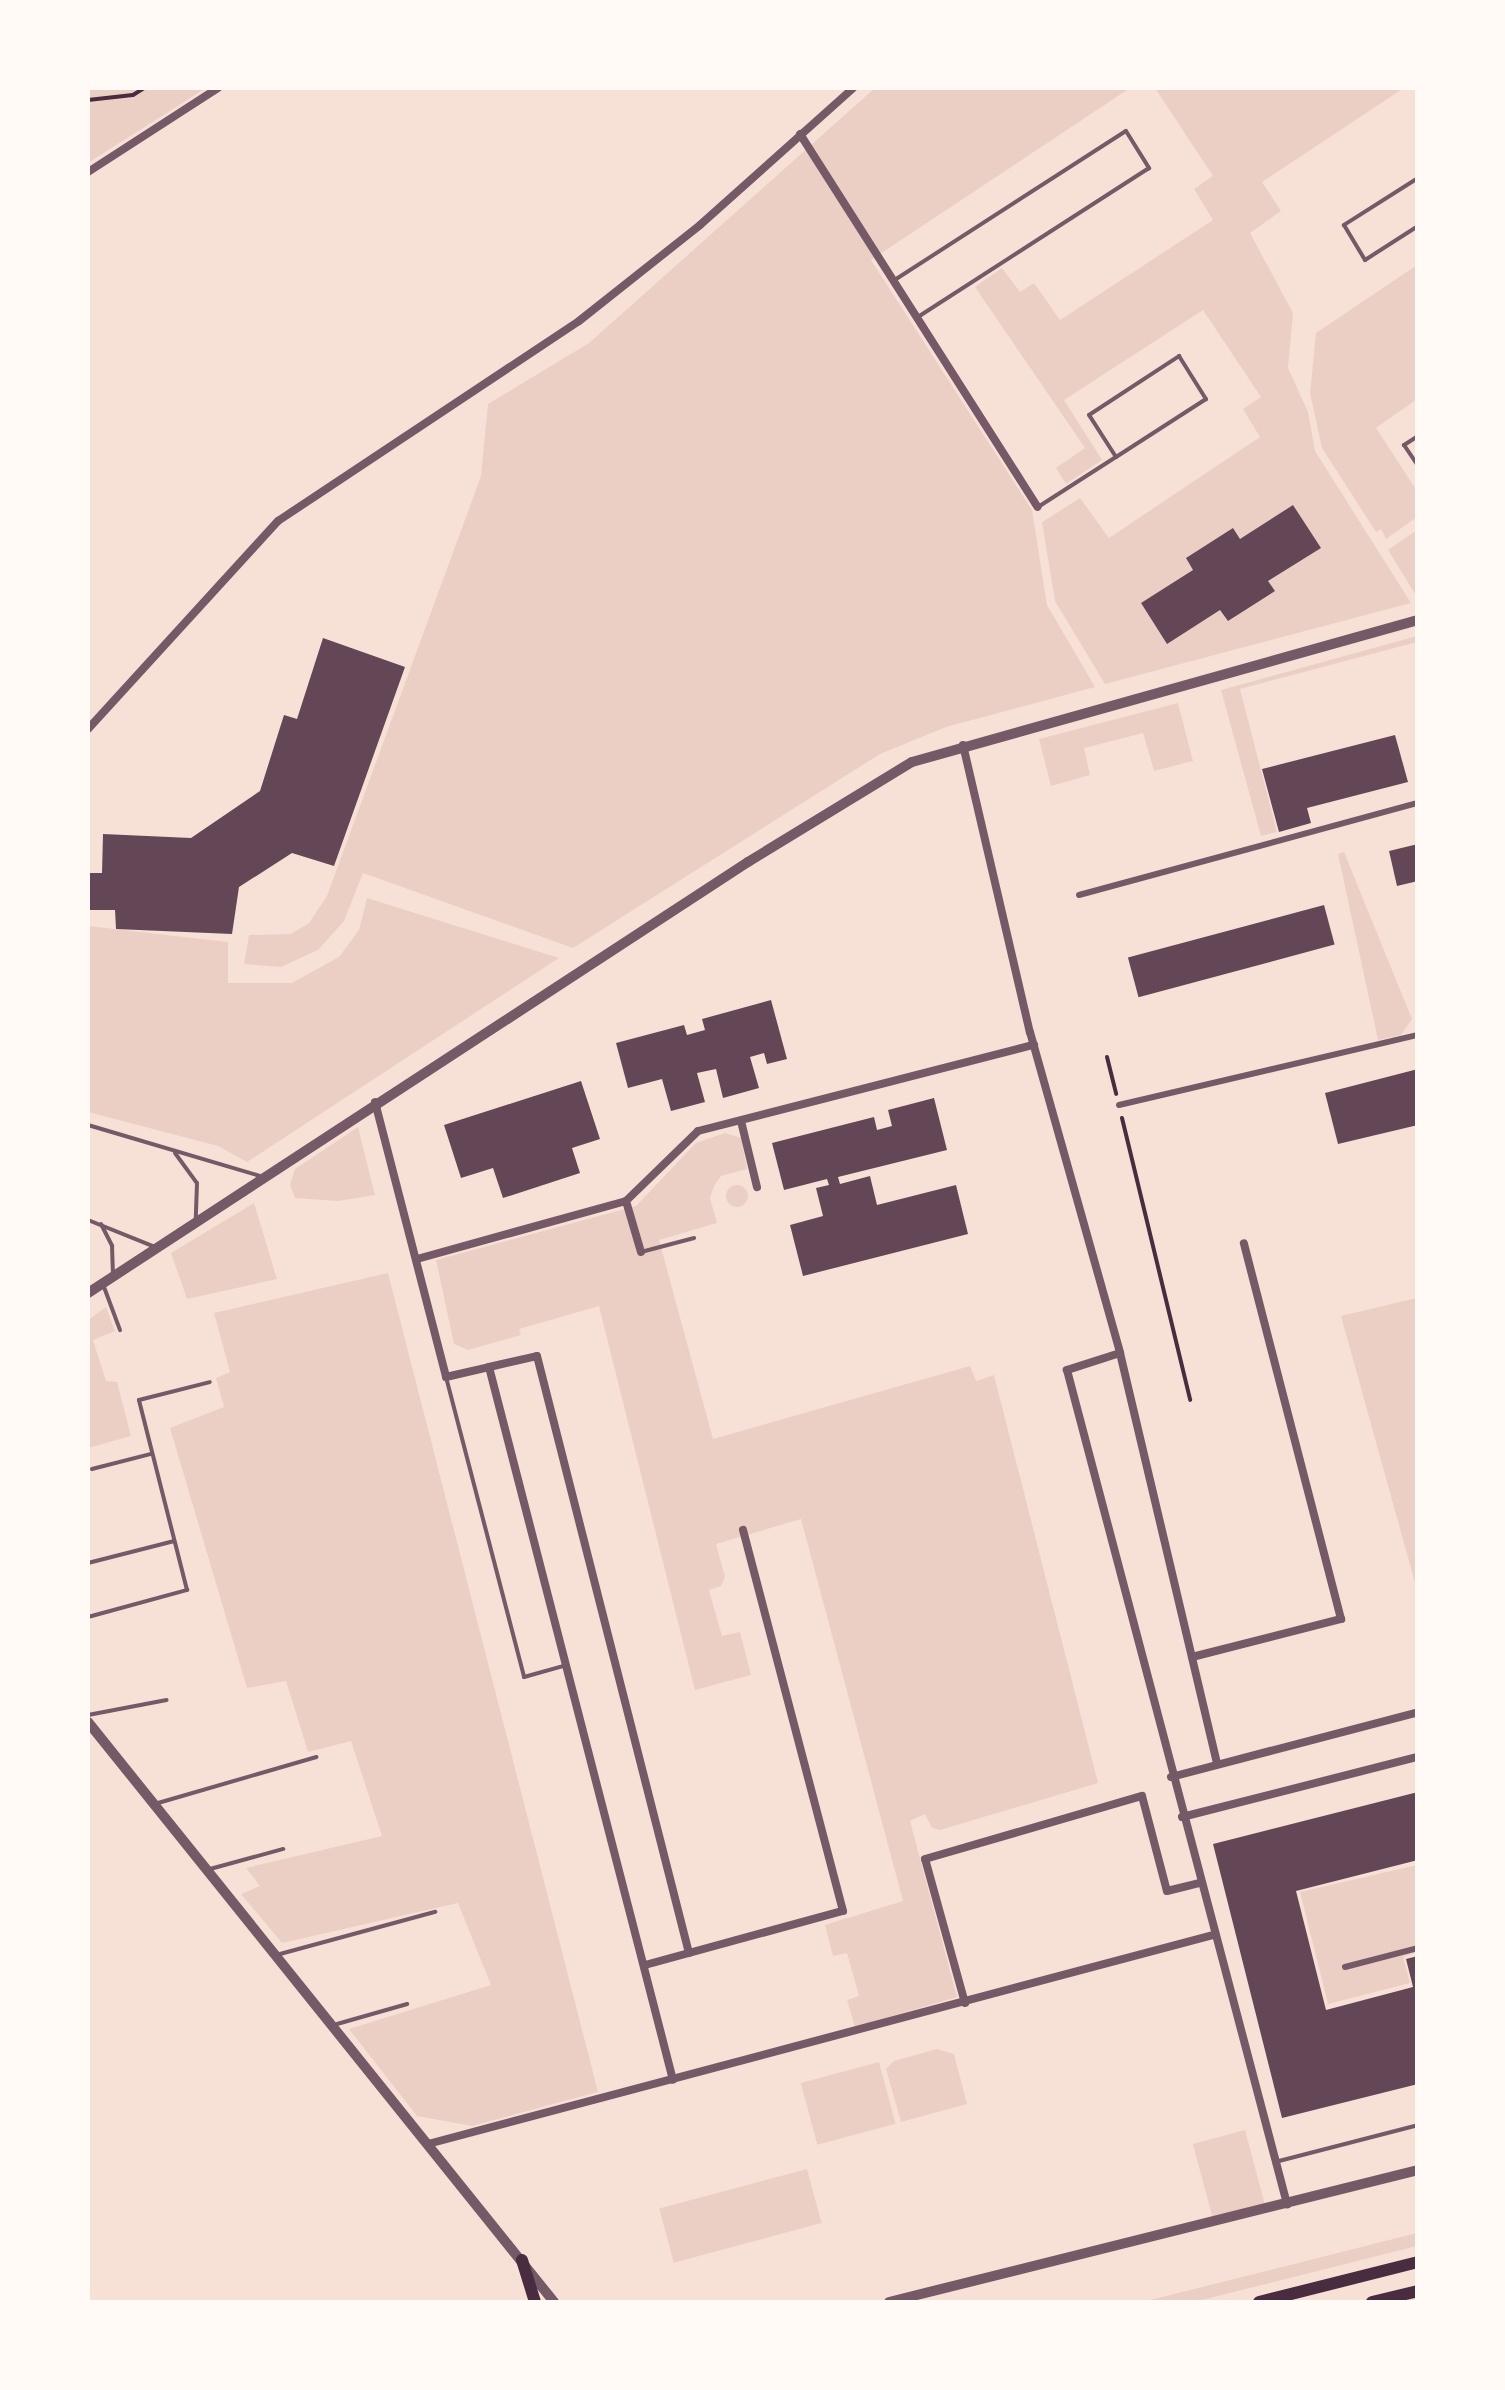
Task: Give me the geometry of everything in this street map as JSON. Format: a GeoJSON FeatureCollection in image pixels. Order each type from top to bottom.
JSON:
{"type":"FeatureCollection","features":[{"type":"Feature","properties":{"kind":"main road"},"geometry":{"type":"LineString","coordinates":[[522,2260],[535,2302]]}},
{"type":"Feature","properties":{"kind":"main road"},"geometry":{"type":"LineString","coordinates":[[1260,2302],[1418,2262]]}},
{"type":"Feature","properties":{"kind":"main road"},"geometry":{"type":"LineString","coordinates":[[1372,2302],[1418,2291]]}},
{"type":"Feature","properties":{"kind":"street"},"geometry":{"type":"LineString","coordinates":[[88,172],[218,88]]}},
{"type":"Feature","properties":{"kind":"street"},"geometry":{"type":"LineString","coordinates":[[88,729],[278,521],[579,321],[700,225],[853,88]]}},
{"type":"Feature","properties":{"kind":"street"},"geometry":{"type":"LineString","coordinates":[[800,134],[1038,507]]}},
{"type":"Feature","properties":{"kind":"street"},"geometry":{"type":"LineString","coordinates":[[88,1293],[376,1102],[889,774],[963,746],[1418,620]]}},
{"type":"Feature","properties":{"kind":"street"},"geometry":{"type":"LineString","coordinates":[[963,746],[1034,1045],[1120,1353],[1217,1764]]}},
{"type":"Feature","properties":{"kind":"street"},"geometry":{"type":"LineString","coordinates":[[1079,895],[1418,803]]}},
{"type":"Feature","properties":{"kind":"street"},"geometry":{"type":"LineString","coordinates":[[1119,1105],[1418,1036]]}},
{"type":"Feature","properties":{"kind":"street"},"geometry":{"type":"LineString","coordinates":[[417,1258],[626,1201],[698,1131],[1034,1045]]}},
{"type":"Feature","properties":{"kind":"street"},"geometry":{"type":"LineString","coordinates":[[376,1102],[446,1377],[537,1356],[689,1953]]}},
{"type":"Feature","properties":{"kind":"street"},"geometry":{"type":"LineString","coordinates":[[741,1121],[757,1187]]}},
{"type":"Feature","properties":{"kind":"street"},"geometry":{"type":"LineString","coordinates":[[626,1201],[641,1252]]}},
{"type":"Feature","properties":{"kind":"street"},"geometry":{"type":"LineString","coordinates":[[1192,1657],[1340,1618],[1244,1242]]}},
{"type":"Feature","properties":{"kind":"street"},"geometry":{"type":"LineString","coordinates":[[1120,1353],[1067,1370],[1286,2204]]}},
{"type":"Feature","properties":{"kind":"street"},"geometry":{"type":"LineString","coordinates":[[489,1367],[674,2080]]}},
{"type":"Feature","properties":{"kind":"street"},"geometry":{"type":"LineString","coordinates":[[645,1966],[843,1911],[743,1530]]}},
{"type":"Feature","properties":{"kind":"street"},"geometry":{"type":"LineString","coordinates":[[1171,1777],[1418,1712]]}},
{"type":"Feature","properties":{"kind":"street"},"geometry":{"type":"LineString","coordinates":[[88,1719],[554,2302]]}},
{"type":"Feature","properties":{"kind":"street"},"geometry":{"type":"LineString","coordinates":[[1182,1817],[1418,1757]]}},
{"type":"Feature","properties":{"kind":"street"},"geometry":{"type":"LineString","coordinates":[[965,2004],[925,1859],[1142,1796],[1167,1891],[1199,1883]]}},
{"type":"Feature","properties":{"kind":"street"},"geometry":{"type":"LineString","coordinates":[[428,2144],[1213,1935]]}},
{"type":"Feature","properties":{"kind":"street"},"geometry":{"type":"LineString","coordinates":[[1345,1967],[1418,1948]]}},
{"type":"Feature","properties":{"kind":"street"},"geometry":{"type":"LineString","coordinates":[[889,2302],[1418,2170]]}},
{"type":"Feature","properties":{"kind":"lane"},"geometry":{"type":"LineString","coordinates":[[893,281],[1126,131],[1149,168],[917,318]]}},
{"type":"Feature","properties":{"kind":"lane"},"geometry":{"type":"LineString","coordinates":[[1418,178],[1344,225],[1365,260],[1418,226]]}},
{"type":"Feature","properties":{"kind":"lane"},"geometry":{"type":"LineString","coordinates":[[1038,507],[1116,457],[1206,398],[1178,356],[1088,415],[1116,457]]}},
{"type":"Feature","properties":{"kind":"lane"},"geometry":{"type":"LineString","coordinates":[[1418,436],[1404,445],[1418,466]]}},
{"type":"Feature","properties":{"kind":"lane"},"geometry":{"type":"LineString","coordinates":[[88,1125],[263,1176]]}},
{"type":"Feature","properties":{"kind":"lane"},"geometry":{"type":"LineString","coordinates":[[172,1150],[197,1183],[195,1224]]}},
{"type":"Feature","properties":{"kind":"lane"},"geometry":{"type":"LineString","coordinates":[[88,1220],[159,1249]]}},
{"type":"Feature","properties":{"kind":"lane"},"geometry":{"type":"LineString","coordinates":[[101,1224],[115,1257],[108,1280],[120,1330]]}},
{"type":"Feature","properties":{"kind":"lane"},"geometry":{"type":"LineString","coordinates":[[641,1252],[694,1238]]}},
{"type":"Feature","properties":{"kind":"lane"},"geometry":{"type":"LineString","coordinates":[[446,1377],[524,1677],[568,1665]]}},
{"type":"Feature","properties":{"kind":"lane"},"geometry":{"type":"LineString","coordinates":[[88,1617],[187,1590],[139,1400],[210,1382]]}},
{"type":"Feature","properties":{"kind":"lane"},"geometry":{"type":"LineString","coordinates":[[92,1469],[152,1454]]}},
{"type":"Feature","properties":{"kind":"lane"},"geometry":{"type":"LineString","coordinates":[[88,1563],[174,1541]]}},
{"type":"Feature","properties":{"kind":"lane"},"geometry":{"type":"LineString","coordinates":[[88,1719],[167,1700]]}},
{"type":"Feature","properties":{"kind":"lane"},"geometry":{"type":"LineString","coordinates":[[154,1805],[316,1757]]}},
{"type":"Feature","properties":{"kind":"lane"},"geometry":{"type":"LineString","coordinates":[[207,1870],[283,1849]]}},
{"type":"Feature","properties":{"kind":"lane"},"geometry":{"type":"LineString","coordinates":[[276,1956],[435,1912]]}},
{"type":"Feature","properties":{"kind":"lane"},"geometry":{"type":"LineString","coordinates":[[332,2026],[407,2004]]}},
{"type":"Feature","properties":{"kind":"lane"},"geometry":{"type":"LineString","coordinates":[[1274,2162],[1418,2125]]}},
{"type":"Feature","properties":{"kind":"path"},"geometry":{"type":"LineString","coordinates":[[88,100],[132,95],[144,88]]}},
{"type":"Feature","properties":{"kind":"path"},"geometry":{"type":"LineString","coordinates":[[1107,1056],[1190,1400]]}},
{"type":"Feature","properties":{"kind":"shaded area"},"geometry":{"type":"Polygon","coordinates":[[[88,88],[206,88],[88,163],[88,88]]]}},
{"type":"Feature","properties":{"kind":"shaded area"},"geometry":{"type":"Polygon","coordinates":[[[875,88],[1130,88],[871,260],[1032,510],[1047,605],[1095,687],[946,727],[880,754],[573,948],[363,873],[344,921],[318,950],[281,967],[244,964],[249,935],[291,934],[309,923],[327,896],[481,476],[488,404],[589,343],[875,88]]]}},
{"type":"Feature","properties":{"kind":"shaded area"},"geometry":{"type":"Polygon","coordinates":[[[1155,88],[1404,88],[1262,182],[1281,211],[1250,233],[1293,313],[1288,368],[1308,412],[1315,451],[1411,603],[1105,684],[1055,601],[1042,522],[1080,498],[1109,538],[1260,437],[1243,409],[1261,397],[1203,310],[1064,400],[1102,460],[1066,484],[1056,468],[1085,448],[975,287],[1002,268],[1020,292],[1034,283],[1060,320],[1213,220],[1194,189],[1213,176],[1155,88]]]}},
{"type":"Feature","properties":{"kind":"shaded area"},"geometry":{"type":"Polygon","coordinates":[[[1417,265],[1417,399],[1376,428],[1417,491],[1417,517],[1386,539],[1381,529],[1376,532],[1322,448],[1310,393],[1316,333],[1417,265]]]}},
{"type":"Feature","properties":{"kind":"shaded area"},"geometry":{"type":"Polygon","coordinates":[[[1417,530],[1417,597],[1388,550],[1417,530]]]}},
{"type":"Feature","properties":{"kind":"shaded area"},"geometry":{"type":"Polygon","coordinates":[[[1417,636],[1417,642],[1240,689],[1277,832],[1261,836],[1221,690],[1417,636]]]}},
{"type":"Feature","properties":{"kind":"shaded area"},"geometry":{"type":"Polygon","coordinates":[[[1178,703],[1193,761],[1154,771],[1143,733],[1084,748],[1090,775],[1051,786],[1039,739],[1178,703]]]}},
{"type":"Feature","properties":{"kind":"shaded area"},"geometry":{"type":"Polygon","coordinates":[[[1344,852],[1412,1019],[1401,1035],[1378,1040],[1338,854],[1344,852]]]}},
{"type":"Feature","properties":{"kind":"shaded area"},"geometry":{"type":"Polygon","coordinates":[[[367,898],[559,958],[247,1162],[218,1146],[88,1112],[88,926],[228,942],[228,983],[292,983],[339,957],[359,930],[367,898]]]}},
{"type":"Feature","properties":{"kind":"shaded area"},"geometry":{"type":"Polygon","coordinates":[[[358,1127],[375,1195],[338,1201],[295,1198],[290,1185],[295,1169],[358,1127]]]}},
{"type":"Feature","properties":{"kind":"shaded area"},"geometry":{"type":"Polygon","coordinates":[[[725,1133],[741,1138],[747,1169],[721,1176],[714,1186],[710,1198],[717,1223],[659,1240],[713,1439],[970,1366],[976,1381],[994,1375],[1098,1783],[940,1830],[932,1828],[925,1814],[910,1821],[957,1997],[855,2027],[847,2000],[859,1996],[847,1953],[833,1956],[825,1925],[903,1901],[801,1519],[716,1544],[725,1577],[721,1586],[709,1590],[722,1636],[740,1632],[751,1675],[695,1690],[599,1306],[519,1329],[521,1335],[468,1350],[454,1344],[436,1260],[636,1206],[696,1143],[725,1133]]]}},
{"type":"Feature","properties":{"kind":"shaded area"},"geometry":{"type":"Polygon","coordinates":[[[733,1185],[741,1185],[748,1196],[741,1207],[733,1207],[726,1200],[726,1192],[733,1185]]]}},
{"type":"Feature","properties":{"kind":"shaded area"},"geometry":{"type":"Polygon","coordinates":[[[254,1203],[277,1279],[187,1299],[171,1253],[254,1203]]]}},
{"type":"Feature","properties":{"kind":"shaded area"},"geometry":{"type":"Polygon","coordinates":[[[388,1273],[598,2092],[472,2126],[417,2116],[349,2029],[491,1985],[458,1903],[282,1943],[241,1894],[260,1886],[246,1868],[382,1836],[351,1741],[308,1752],[286,1681],[247,1688],[170,1428],[224,1407],[216,1378],[230,1372],[214,1313],[388,1273]]]}},
{"type":"Feature","properties":{"kind":"shaded area"},"geometry":{"type":"Polygon","coordinates":[[[1418,1298],[1417,1590],[1341,1316],[1418,1298]]]}},
{"type":"Feature","properties":{"kind":"shaded area"},"geometry":{"type":"Polygon","coordinates":[[[106,1307],[115,1331],[93,1340],[106,1381],[117,1382],[131,1436],[88,1448],[88,1320],[106,1307]]]}},
{"type":"Feature","properties":{"kind":"shaded area"},"geometry":{"type":"Polygon","coordinates":[[[1417,1865],[1417,1952],[1403,1957],[1410,1983],[1328,2004],[1300,1892],[1417,1865]]]}},
{"type":"Feature","properties":{"kind":"shaded area"},"geometry":{"type":"Polygon","coordinates":[[[937,2049],[954,2054],[967,2104],[901,2122],[886,2069],[894,2061],[937,2049]]]}},
{"type":"Feature","properties":{"kind":"shaded area"},"geometry":{"type":"Polygon","coordinates":[[[879,2062],[896,2124],[817,2145],[801,2083],[879,2062]]]}},
{"type":"Feature","properties":{"kind":"shaded area"},"geometry":{"type":"Polygon","coordinates":[[[1245,2130],[1265,2204],[1213,2218],[1193,2144],[1245,2130]]]}},
{"type":"Feature","properties":{"kind":"shaded area"},"geometry":{"type":"Polygon","coordinates":[[[807,2169],[821,2223],[674,2263],[659,2209],[807,2169]]]}},
{"type":"Feature","properties":{"kind":"shaded area"},"geometry":{"type":"Polygon","coordinates":[[[1417,2233],[1417,2246],[1194,2302],[1142,2302],[1417,2233]]]}},
{"type":"Feature","properties":{"kind":"building"},"geometry":{"type":"Polygon","coordinates":[[[1293,505],[1321,548],[1268,581],[1275,591],[1228,621],[1220,610],[1167,644],[1141,603],[1193,570],[1186,558],[1233,528],[1240,539],[1293,505]]]}},
{"type":"Feature","properties":{"kind":"building"},"geometry":{"type":"Polygon","coordinates":[[[323,638],[405,667],[334,866],[292,853],[239,887],[232,934],[116,929],[115,910],[88,910],[88,873],[102,873],[103,834],[191,838],[260,791],[284,715],[297,719],[323,638]]]}},
{"type":"Feature","properties":{"kind":"building"},"geometry":{"type":"Polygon","coordinates":[[[1395,735],[1408,782],[1307,808],[1311,823],[1279,832],[1262,769],[1395,735]]]}},
{"type":"Feature","properties":{"kind":"building"},"geometry":{"type":"Polygon","coordinates":[[[1418,844],[1418,881],[1397,886],[1389,851],[1418,844]]]}},
{"type":"Feature","properties":{"kind":"building"},"geometry":{"type":"Polygon","coordinates":[[[1324,905],[1335,945],[1139,997],[1128,958],[1324,905]]]}},
{"type":"Feature","properties":{"kind":"building"},"geometry":{"type":"Polygon","coordinates":[[[771,1000],[787,1059],[767,1064],[764,1053],[750,1057],[759,1088],[723,1098],[716,1069],[697,1073],[705,1102],[671,1111],[662,1079],[628,1088],[616,1043],[684,1025],[687,1035],[705,1030],[702,1019],[771,1000]]]}},
{"type":"Feature","properties":{"kind":"building"},"geometry":{"type":"Polygon","coordinates":[[[1418,1069],[1418,1125],[1338,1144],[1325,1093],[1418,1069]]]}},
{"type":"Feature","properties":{"kind":"building"},"geometry":{"type":"Polygon","coordinates":[[[581,1081],[600,1139],[572,1148],[580,1173],[503,1198],[493,1168],[461,1178],[444,1125],[581,1081]]]}},
{"type":"Feature","properties":{"kind":"building"},"geometry":{"type":"Polygon","coordinates":[[[934,1098],[947,1150],[838,1177],[840,1184],[870,1176],[877,1205],[956,1185],[968,1234],[803,1276],[790,1225],[823,1216],[816,1188],[829,1185],[827,1179],[784,1190],[772,1143],[874,1117],[877,1130],[892,1126],[888,1110],[934,1098]]]}},
{"type":"Feature","properties":{"kind":"building"},"geometry":{"type":"Polygon","coordinates":[[[1418,1792],[1418,1860],[1296,1891],[1326,2010],[1413,1987],[1406,1959],[1418,1956],[1418,2084],[1282,2118],[1213,1844],[1418,1792]]]}}]}
